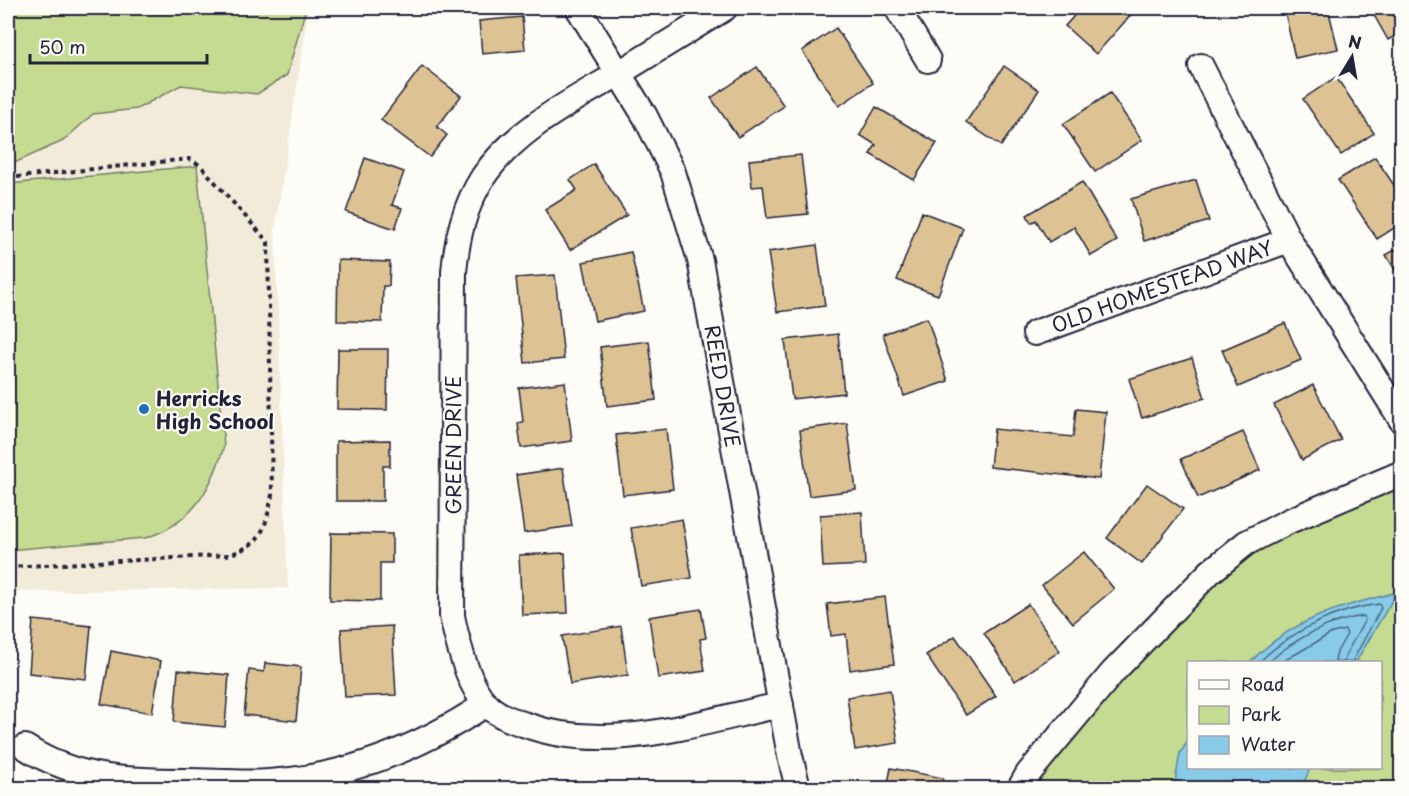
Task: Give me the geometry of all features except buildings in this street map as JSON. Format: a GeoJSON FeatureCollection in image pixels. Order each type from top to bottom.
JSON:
{"type":"FeatureCollection","features":[{"type":"Feature","properties":{"kind":"street","name":"REED DRIVE"},"geometry":{"type":"LineString","coordinates":[[578,8],[645,116],[673,172],[700,260],[798,789]]}},
{"type":"Feature","properties":{"kind":"street","name":"GREEN DRIVE"},"geometry":{"type":"LineString","coordinates":[[486,704],[461,657],[452,616],[454,272],[458,235],[468,206],[482,179],[514,141],[557,110],[725,8]]}},
{"type":"Feature","properties":{"kind":"street"},"geometry":{"type":"LineString","coordinates":[[897,8],[928,60]]}},
{"type":"Feature","properties":{"kind":"street"},"geometry":{"type":"LineString","coordinates":[[1202,66],[1289,240],[1401,420]]}},
{"type":"Feature","properties":{"kind":"street","name":"OLD HOMESTEAD WAY"},"geometry":{"type":"LineString","coordinates":[[1035,333],[1289,240]]}},
{"type":"Feature","properties":{"kind":"street"},"geometry":{"type":"LineString","coordinates":[[1020,789],[1028,774],[1113,672],[1210,572],[1246,543],[1289,521],[1401,473]]}},
{"type":"Feature","properties":{"kind":"street"},"geometry":{"type":"LineString","coordinates":[[25,747],[56,765],[132,785],[268,782],[336,772],[405,750],[454,725],[486,704],[509,719],[540,730],[580,739],[624,738],[781,705]]}},
{"type":"Feature","properties":{"kind":"path"},"geometry":{"type":"LineString","coordinates":[[8,178],[189,159],[200,165],[268,242],[272,495],[262,531],[252,545],[229,555],[8,567]]}},
{"type":"Feature","properties":{"kind":"shaded area","name":"Herricks High School"},"geometry":{"type":"Polygon","coordinates":[[[8,8],[309,8],[275,230],[288,588],[8,592],[8,8]]]}},
{"type":"Feature","properties":{"kind":"green space"},"geometry":{"type":"Polygon","coordinates":[[[8,8],[306,8],[287,75],[257,94],[181,85],[137,109],[93,114],[63,141],[8,164],[8,8]]]}},
{"type":"Feature","properties":{"kind":"green space"},"geometry":{"type":"Polygon","coordinates":[[[197,166],[224,446],[213,477],[206,491],[187,514],[161,532],[145,538],[8,550],[8,184],[197,166]]]}},
{"type":"Feature","properties":{"kind":"green space"},"geometry":{"type":"Polygon","coordinates":[[[1401,473],[1401,788],[1020,788],[1210,572],[1401,473]]]}},
{"type":"Feature","properties":{"kind":"water"},"geometry":{"type":"Polygon","coordinates":[[[1397,592],[1357,661],[1251,661],[1284,634],[1301,624],[1355,603],[1397,592]]]}},
{"type":"Feature","properties":{"kind":"water"},"geometry":{"type":"Polygon","coordinates":[[[1187,742],[1187,769],[1310,769],[1302,788],[1174,788],[1180,753],[1187,742]]]}},
{"type":"Feature","properties":{"kind":"place","name":"Herricks High School"},"geometry":{"type":"Point","coordinates":[144,409]}}]}
